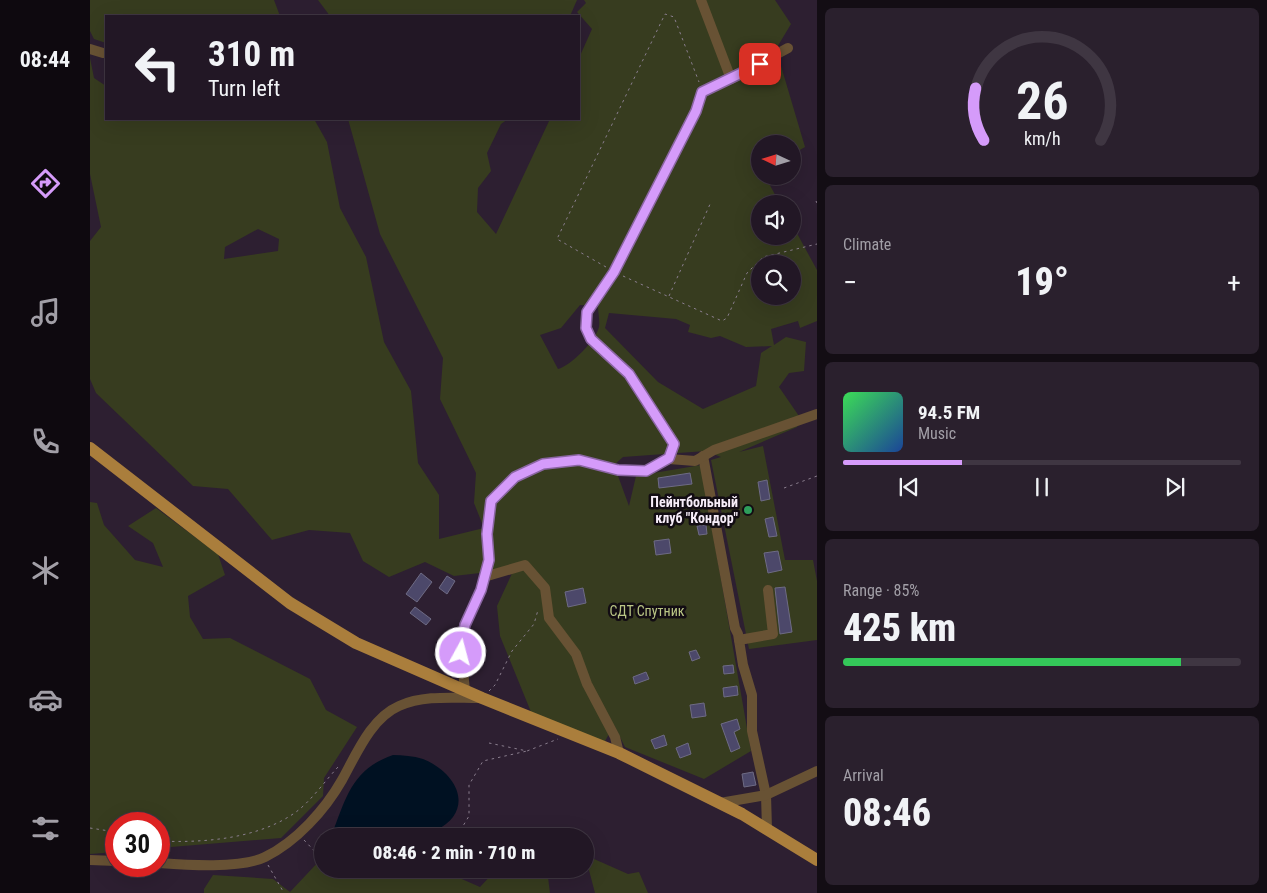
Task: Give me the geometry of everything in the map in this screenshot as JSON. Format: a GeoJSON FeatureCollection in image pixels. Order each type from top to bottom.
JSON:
{"type":"FeatureCollection","features":[{"type":"Feature","properties":{"kind":"main road"},"geometry":{"type":"LineString","coordinates":[[90,448],[290,603],[356,643],[482,698],[619,753],[720,803],[817,860]]}},
{"type":"Feature","properties":{"kind":"street"},"geometry":{"type":"LineString","coordinates":[[701,0],[732,79]]}},
{"type":"Feature","properties":{"kind":"street"},"geometry":{"type":"LineString","coordinates":[[669,458],[674,444],[657,414],[629,374],[591,339],[586,328],[587,312],[614,272],[696,111],[702,92],[732,79],[788,48]]}},
{"type":"Feature","properties":{"kind":"street"},"geometry":{"type":"LineString","coordinates":[[90,50],[102,53]]}},
{"type":"Feature","properties":{"kind":"street"},"geometry":{"type":"LineString","coordinates":[[464,690],[461,653],[465,625],[489,560],[487,534],[491,501],[515,477],[543,464],[579,460],[618,470],[646,471],[669,458],[695,461],[714,450],[817,414]]}},
{"type":"Feature","properties":{"kind":"street"},"geometry":{"type":"LineString","coordinates":[[703,456],[734,628],[739,640],[752,695],[755,750],[766,795],[767,829]]}},
{"type":"Feature","properties":{"kind":"street"},"geometry":{"type":"LineString","coordinates":[[484,577],[525,565],[545,588],[549,618],[576,654],[587,684],[615,737],[619,753]]}},
{"type":"Feature","properties":{"kind":"street"},"geometry":{"type":"LineString","coordinates":[[739,640],[773,634],[768,590]]}},
{"type":"Feature","properties":{"kind":"street"},"geometry":{"type":"LineString","coordinates":[[170,864],[248,862],[264,857],[298,834],[342,781],[360,745],[369,733],[398,706],[431,697],[482,698]]}},
{"type":"Feature","properties":{"kind":"street"},"geometry":{"type":"LineString","coordinates":[[720,803],[766,795],[817,771]]}},
{"type":"Feature","properties":{"kind":"street"},"geometry":{"type":"LineString","coordinates":[[90,860],[105,861]]}},
{"type":"Feature","properties":{"kind":"path"},"geometry":{"type":"LineString","coordinates":[[702,92],[674,17],[665,14],[557,239],[614,272],[722,321],[727,318],[748,273],[763,257],[817,244]]}},
{"type":"Feature","properties":{"kind":"path"},"geometry":{"type":"LineString","coordinates":[[669,296],[711,202]]}},
{"type":"Feature","properties":{"kind":"path"},"geometry":{"type":"LineString","coordinates":[[784,488],[817,476]]}},
{"type":"Feature","properties":{"kind":"path"},"geometry":{"type":"LineString","coordinates":[[482,698],[496,685],[512,651],[534,624],[540,604]]}},
{"type":"Feature","properties":{"kind":"path"},"geometry":{"type":"LineString","coordinates":[[462,828],[469,816],[469,785],[483,762],[527,751],[572,734]]}},
{"type":"Feature","properties":{"kind":"path"},"geometry":{"type":"LineString","coordinates":[[489,743],[527,751]]}},
{"type":"Feature","properties":{"kind":"path"},"geometry":{"type":"LineString","coordinates":[[170,841],[182,842],[251,833],[271,827],[297,811],[341,764]]}},
{"type":"Feature","properties":{"kind":"path"},"geometry":{"type":"LineString","coordinates":[[90,828],[105,830]]}},
{"type":"Feature","properties":{"kind":"path"},"geometry":{"type":"LineString","coordinates":[[298,834],[314,851]]}},
{"type":"Feature","properties":{"kind":"path"},"geometry":{"type":"LineString","coordinates":[[264,857],[284,893]]}},
{"type":"Feature","properties":{"kind":"green space"},"geometry":{"type":"Polygon","coordinates":[[[90,0],[274,0],[280,15],[105,15],[105,43],[94,39],[90,31],[90,0]]]}},
{"type":"Feature","properties":{"kind":"green space"},"geometry":{"type":"Polygon","coordinates":[[[318,0],[577,0],[570,15],[329,15],[318,0]]]}},
{"type":"Feature","properties":{"kind":"green space","name":"СДТ Спутник"},"geometry":{"type":"Polygon","coordinates":[[[584,0],[775,0],[791,24],[776,49],[805,147],[801,149],[801,135],[751,135],[751,185],[770,185],[775,195],[751,195],[751,245],[801,245],[801,241],[817,270],[817,321],[800,328],[798,321],[771,329],[774,345],[786,337],[806,342],[804,371],[789,373],[779,387],[801,419],[797,427],[739,452],[763,446],[785,560],[813,560],[817,581],[817,640],[749,649],[711,460],[721,457],[706,451],[623,457],[614,465],[629,506],[636,476],[701,465],[751,751],[704,779],[625,747],[614,725],[604,743],[531,712],[500,636],[497,606],[514,569],[454,576],[425,562],[389,577],[363,561],[350,533],[309,530],[272,540],[228,489],[193,486],[96,393],[90,379],[90,241],[101,227],[90,174],[90,58],[94,78],[105,85],[105,120],[315,120],[327,142],[340,208],[366,257],[384,342],[411,391],[418,463],[439,495],[439,539],[484,528],[474,503],[476,473],[440,399],[443,358],[380,234],[348,120],[507,120],[501,124],[487,153],[491,171],[478,188],[477,212],[496,234],[550,120],[580,120],[580,56],[592,29],[577,12],[586,3],[584,0]],[[258,229],[225,247],[224,259],[278,251],[279,239],[258,229]],[[580,305],[561,328],[540,335],[558,369],[576,358],[593,339],[599,327],[598,306],[580,305]],[[609,313],[605,328],[658,382],[703,409],[756,386],[761,353],[772,346],[746,347],[720,336],[711,338],[688,332],[690,325],[676,319],[609,313]]]}},
{"type":"Feature","properties":{"kind":"green space"},"geometry":{"type":"Polygon","coordinates":[[[90,502],[97,503],[104,525],[135,560],[163,567],[153,543],[128,526],[156,508],[218,554],[225,575],[188,596],[190,617],[203,639],[230,638],[310,679],[326,710],[357,727],[324,778],[323,796],[281,838],[170,847],[170,812],[105,812],[105,853],[90,854],[90,502]]]}},
{"type":"Feature","properties":{"kind":"green space"},"geometry":{"type":"Polygon","coordinates":[[[594,859],[628,874],[639,872],[648,893],[595,893],[591,878],[594,878],[594,859]]]}},
{"type":"Feature","properties":{"kind":"green space"},"geometry":{"type":"Polygon","coordinates":[[[314,866],[314,878],[460,878],[480,887],[488,878],[548,878],[550,893],[204,893],[204,889],[213,875],[273,879],[290,892],[314,866]]]}},
{"type":"Feature","properties":{"kind":"water"},"geometry":{"type":"Polygon","coordinates":[[[393,755],[408,756],[423,759],[445,773],[458,793],[455,813],[448,823],[440,828],[334,828],[352,786],[368,768],[393,755]]]}},
{"type":"Feature","properties":{"kind":"building"},"geometry":{"type":"Polygon","coordinates":[[[690,473],[692,484],[659,488],[658,478],[690,473]]]}},
{"type":"Feature","properties":{"kind":"building"},"geometry":{"type":"Polygon","coordinates":[[[767,480],[770,499],[761,501],[758,482],[767,480]]]}},
{"type":"Feature","properties":{"kind":"building"},"geometry":{"type":"Polygon","coordinates":[[[773,517],[777,536],[769,537],[765,519],[773,517]]]}},
{"type":"Feature","properties":{"kind":"building"},"geometry":{"type":"Polygon","coordinates":[[[706,525],[707,534],[699,535],[697,526],[706,525]]]}},
{"type":"Feature","properties":{"kind":"building"},"geometry":{"type":"Polygon","coordinates":[[[669,539],[671,553],[656,555],[654,541],[669,539]]]}},
{"type":"Feature","properties":{"kind":"building"},"geometry":{"type":"Polygon","coordinates":[[[778,551],[782,570],[768,573],[764,553],[778,551]]]}},
{"type":"Feature","properties":{"kind":"building"},"geometry":{"type":"Polygon","coordinates":[[[421,573],[432,582],[417,602],[406,594],[421,573]]]}},
{"type":"Feature","properties":{"kind":"building"},"geometry":{"type":"Polygon","coordinates":[[[447,576],[455,581],[447,594],[439,588],[447,576]]]}},
{"type":"Feature","properties":{"kind":"building"},"geometry":{"type":"Polygon","coordinates":[[[785,587],[792,632],[780,634],[775,588],[785,587]]]}},
{"type":"Feature","properties":{"kind":"building"},"geometry":{"type":"Polygon","coordinates":[[[583,588],[586,603],[568,607],[565,592],[583,588]]]}},
{"type":"Feature","properties":{"kind":"building"},"geometry":{"type":"Polygon","coordinates":[[[415,607],[431,619],[426,625],[410,613],[415,607]]]}},
{"type":"Feature","properties":{"kind":"building"},"geometry":{"type":"Polygon","coordinates":[[[696,650],[700,658],[692,661],[689,652],[696,650]]]}},
{"type":"Feature","properties":{"kind":"building"},"geometry":{"type":"Polygon","coordinates":[[[733,665],[734,673],[724,674],[723,666],[733,665]]]}},
{"type":"Feature","properties":{"kind":"building"},"geometry":{"type":"Polygon","coordinates":[[[646,672],[649,679],[635,684],[633,677],[646,672]]]}},
{"type":"Feature","properties":{"kind":"building"},"geometry":{"type":"Polygon","coordinates":[[[737,686],[738,695],[724,697],[723,688],[737,686]]]}},
{"type":"Feature","properties":{"kind":"building"},"geometry":{"type":"Polygon","coordinates":[[[704,703],[706,716],[692,718],[690,705],[704,703]]]}},
{"type":"Feature","properties":{"kind":"building"},"geometry":{"type":"Polygon","coordinates":[[[737,719],[740,729],[734,732],[740,748],[731,752],[721,724],[737,719]]]}},
{"type":"Feature","properties":{"kind":"building"},"geometry":{"type":"Polygon","coordinates":[[[664,735],[667,745],[655,749],[651,740],[664,735]]]}},
{"type":"Feature","properties":{"kind":"building"},"geometry":{"type":"Polygon","coordinates":[[[688,743],[691,754],[680,758],[676,748],[688,743]]]}},
{"type":"Feature","properties":{"kind":"building"},"geometry":{"type":"Polygon","coordinates":[[[753,772],[756,785],[744,787],[742,774],[753,772]]]}},
{"type":"Feature","properties":{"kind":"place","name":"Пейнтбольный клуб \"Кондор\""},"geometry":{"type":"Point","coordinates":[748,510]}},
{"type":"Feature","properties":{"kind":"route"},"geometry":{"type":"LineString","coordinates":[[461,653],[465,625],[481,590],[489,560],[487,534],[491,501],[515,477],[543,464],[579,460],[618,470],[646,471],[669,458],[674,444],[657,414],[629,374],[591,339],[586,328],[587,312],[614,272],[696,111],[702,92],[760,64]]}}]}
